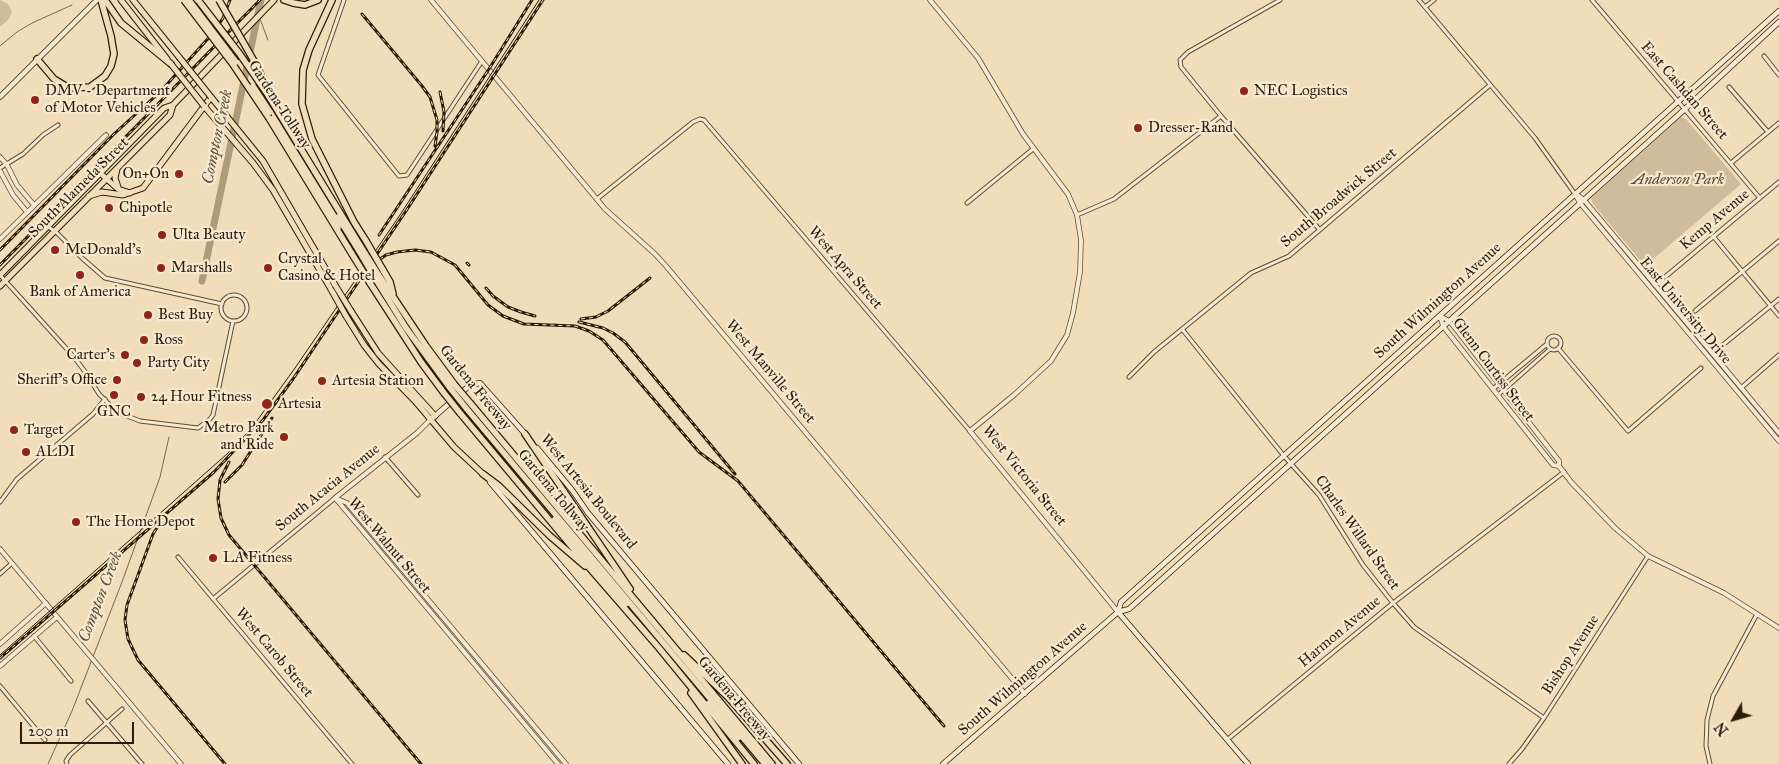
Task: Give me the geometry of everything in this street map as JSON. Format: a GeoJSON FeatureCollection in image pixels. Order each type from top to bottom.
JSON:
{"type":"FeatureCollection","features":[{"type":"Feature","properties":{"kind":"highway"},"geometry":{"type":"LineString","coordinates":[[38,59],[49,74],[64,86],[85,88],[96,84],[105,76],[113,60],[113,45],[101,0]]}},
{"type":"Feature","properties":{"kind":"highway"},"geometry":{"type":"LineString","coordinates":[[105,0],[125,27],[171,64]]}},
{"type":"Feature","properties":{"kind":"highway","name":"Gardena Freeway"},"geometry":{"type":"LineString","coordinates":[[184,0],[269,115],[338,230],[357,251],[370,283],[411,347],[444,393],[754,764]]}},
{"type":"Feature","properties":{"kind":"highway","name":"Gardena Tollway"},"geometry":{"type":"LineString","coordinates":[[189,0],[228,50],[269,115]]}},
{"type":"Feature","properties":{"kind":"highway"},"geometry":{"type":"LineString","coordinates":[[198,0],[239,53],[268,95]]}},
{"type":"Feature","properties":{"kind":"highway"},"geometry":{"type":"LineString","coordinates":[[219,0],[258,68],[268,95]]}},
{"type":"Feature","properties":{"kind":"highway"},"geometry":{"type":"LineString","coordinates":[[284,0],[293,4],[310,4],[318,0]]}},
{"type":"Feature","properties":{"kind":"highway"},"geometry":{"type":"LineString","coordinates":[[332,0],[309,50],[303,70],[302,104],[312,139],[354,222],[366,241],[379,274]]}},
{"type":"Feature","properties":{"kind":"highway","name":"Gardena Tollway"},"geometry":{"type":"LineString","coordinates":[[268,95],[297,143],[298,152],[357,251],[379,274],[406,328],[452,386]]}},
{"type":"Feature","properties":{"kind":"highway","name":"Gardena Freeway"},"geometry":{"type":"LineString","coordinates":[[379,274],[390,282],[395,301],[452,386],[468,406],[648,615],[772,764]]}},
{"type":"Feature","properties":{"kind":"highway","name":"Gardena Tollway"},"geometry":{"type":"LineString","coordinates":[[468,406],[765,764]]}},
{"type":"Feature","properties":{"kind":"highway","name":"Gardena Tollway"},"geometry":{"type":"LineString","coordinates":[[466,420],[473,421],[760,764]]}},
{"type":"Feature","properties":{"kind":"highway"},"geometry":{"type":"LineString","coordinates":[[525,434],[648,615]]}},
{"type":"Feature","properties":{"kind":"highway"},"geometry":{"type":"LineString","coordinates":[[483,474],[499,486],[566,551],[593,572]]}},
{"type":"Feature","properties":{"kind":"highway"},"geometry":{"type":"LineString","coordinates":[[668,640],[729,698],[787,764]]}},
{"type":"Feature","properties":{"kind":"highway"},"geometry":{"type":"LineString","coordinates":[[659,648],[742,764]]}},
{"type":"Feature","properties":{"kind":"main road"},"geometry":{"type":"LineString","coordinates":[[0,97],[97,0]]}},
{"type":"Feature","properties":{"kind":"main road"},"geometry":{"type":"LineString","coordinates":[[121,0],[171,64],[202,108],[253,163],[282,198],[368,338],[383,358],[433,418],[454,447],[483,474],[728,764]]}},
{"type":"Feature","properties":{"kind":"main road"},"geometry":{"type":"LineString","coordinates":[[134,0],[256,150],[314,260],[364,345],[433,418]]}},
{"type":"Feature","properties":{"kind":"main road","name":"South Alameda Street"},"geometry":{"type":"LineString","coordinates":[[0,286],[170,115],[173,105],[274,0]]}},
{"type":"Feature","properties":{"kind":"main road","name":"South Wilmington Avenue"},"geometry":{"type":"LineString","coordinates":[[1118,612],[1122,602],[1779,12]]}},
{"type":"Feature","properties":{"kind":"main road","name":"South Wilmington Avenue"},"geometry":{"type":"LineString","coordinates":[[943,764],[1118,612],[1129,609],[1580,204],[1779,22]]}},
{"type":"Feature","properties":{"kind":"main road"},"geometry":{"type":"LineString","coordinates":[[89,196],[102,192],[123,196],[139,190],[147,184],[211,97]]}},
{"type":"Feature","properties":{"kind":"main road","name":"South Alameda Street"},"geometry":{"type":"LineString","coordinates":[[0,275],[164,108],[173,105]]}},
{"type":"Feature","properties":{"kind":"main road"},"geometry":{"type":"LineString","coordinates":[[118,166],[115,178],[118,189]]}},
{"type":"Feature","properties":{"kind":"main road"},"geometry":{"type":"LineString","coordinates":[[100,173],[118,189],[130,193]]}},
{"type":"Feature","properties":{"kind":"main road"},"geometry":{"type":"LineString","coordinates":[[314,260],[319,256]]}},
{"type":"Feature","properties":{"kind":"main road","name":"West Artesia Boulevard"},"geometry":{"type":"LineString","coordinates":[[433,418],[470,385],[480,383],[562,477],[588,513],[799,764]]}},
{"type":"Feature","properties":{"kind":"main road","name":"West Victoria Street"},"geometry":{"type":"LineString","coordinates":[[1118,612],[1248,764]]}},
{"type":"Feature","properties":{"kind":"street"},"geometry":{"type":"LineString","coordinates":[[344,0],[318,74],[395,173],[403,177],[407,175],[482,61]]}},
{"type":"Feature","properties":{"kind":"street","name":"West Manville Street"},"geometry":{"type":"LineString","coordinates":[[431,0],[597,199],[666,266],[1025,694]]}},
{"type":"Feature","properties":{"kind":"street","name":"West Victoria Street"},"geometry":{"type":"LineString","coordinates":[[930,0],[965,41],[993,82],[1033,149],[1068,194],[1077,216],[1081,240],[1080,272],[1067,335],[1051,360],[1014,395],[970,431],[1118,612]]}},
{"type":"Feature","properties":{"kind":"street"},"geometry":{"type":"LineString","coordinates":[[1280,0],[1188,52],[1180,60],[1181,67],[1319,230]]}},
{"type":"Feature","properties":{"kind":"street","name":"East University Drive"},"geometry":{"type":"LineString","coordinates":[[1419,0],[1535,138],[1575,194],[1580,204],[1739,389],[1779,432]]}},
{"type":"Feature","properties":{"kind":"street"},"geometry":{"type":"LineString","coordinates":[[1425,7],[1434,0]]}},
{"type":"Feature","properties":{"kind":"street","name":"East Cashdan Street"},"geometry":{"type":"LineString","coordinates":[[1592,0],[1759,198]]}},
{"type":"Feature","properties":{"kind":"street"},"geometry":{"type":"LineString","coordinates":[[1764,56],[1779,75]]}},
{"type":"Feature","properties":{"kind":"street","name":"South Broadwick Street"},"geometry":{"type":"LineString","coordinates":[[1129,377],[1154,352],[1251,273],[1289,256],[1490,85]]}},
{"type":"Feature","properties":{"kind":"street"},"geometry":{"type":"LineString","coordinates":[[1729,87],[1768,132]]}},
{"type":"Feature","properties":{"kind":"street"},"geometry":{"type":"LineString","coordinates":[[1077,216],[1114,199],[1221,116]]}},
{"type":"Feature","properties":{"kind":"street","name":"West Apra Street"},"geometry":{"type":"LineString","coordinates":[[597,199],[694,122],[700,119],[704,120],[970,431]]}},
{"type":"Feature","properties":{"kind":"street"},"geometry":{"type":"LineString","coordinates":[[1731,163],[1779,123]]}},
{"type":"Feature","properties":{"kind":"street"},"geometry":{"type":"LineString","coordinates":[[27,212],[13,195],[0,170],[58,125]]}},
{"type":"Feature","properties":{"kind":"street","name":"South Alameda Street"},"geometry":{"type":"LineString","coordinates":[[0,239],[106,135]]}},
{"type":"Feature","properties":{"kind":"street"},"geometry":{"type":"LineString","coordinates":[[967,203],[1033,149]]}},
{"type":"Feature","properties":{"kind":"street"},"geometry":{"type":"LineString","coordinates":[[0,158],[7,165],[17,185],[34,205]]}},
{"type":"Feature","properties":{"kind":"street","name":"Kemp Avenue"},"geometry":{"type":"LineString","coordinates":[[1666,277],[1779,182]]}},
{"type":"Feature","properties":{"kind":"street","name":"East University Drive"},"geometry":{"type":"LineString","coordinates":[[1575,194],[1584,200],[1739,389],[1779,441]]}},
{"type":"Feature","properties":{"kind":"street"},"geometry":{"type":"LineString","coordinates":[[48,227],[55,231],[105,278],[222,304]]}},
{"type":"Feature","properties":{"kind":"street"},"geometry":{"type":"LineString","coordinates":[[1714,236],[1779,316]]}},
{"type":"Feature","properties":{"kind":"street"},"geometry":{"type":"LineString","coordinates":[[1695,311],[1779,241]]}},
{"type":"Feature","properties":{"kind":"street"},"geometry":{"type":"LineString","coordinates":[[0,275],[74,357],[99,394],[113,408],[130,418],[198,428],[203,426],[213,415],[234,322]]}},
{"type":"Feature","properties":{"kind":"street"},"geometry":{"type":"LineString","coordinates":[[233,296],[241,298],[245,302],[247,310],[241,319],[234,322],[223,316],[221,309],[226,298],[233,296]]}},
{"type":"Feature","properties":{"kind":"street"},"geometry":{"type":"LineString","coordinates":[[1724,344],[1779,299]]}},
{"type":"Feature","properties":{"kind":"street","name":"Glenn Curtiss Street"},"geometry":{"type":"LineString","coordinates":[[1440,316],[1449,321],[1499,384],[1558,461],[1559,466],[1582,496],[1615,528],[1648,556],[1724,593],[1779,628]]}},
{"type":"Feature","properties":{"kind":"street","name":"Glenn Curtiss Street"},"geometry":{"type":"LineString","coordinates":[[1440,316],[1444,326],[1553,465],[1559,466]]}},
{"type":"Feature","properties":{"kind":"street","name":"Charles Willard Street"},"geometry":{"type":"LineString","coordinates":[[1182,329],[1284,456],[1318,495],[1363,565],[1414,627],[1544,718]]}},
{"type":"Feature","properties":{"kind":"street"},"geometry":{"type":"LineString","coordinates":[[1493,389],[1547,344],[1548,339],[1554,336],[1560,341],[1558,348]]}},
{"type":"Feature","properties":{"kind":"street"},"geometry":{"type":"LineString","coordinates":[[1547,344],[1550,349]]}},
{"type":"Feature","properties":{"kind":"street"},"geometry":{"type":"LineString","coordinates":[[1498,395],[1550,349],[1558,348]]}},
{"type":"Feature","properties":{"kind":"street"},"geometry":{"type":"LineString","coordinates":[[1558,348],[1628,431],[1701,368]]}},
{"type":"Feature","properties":{"kind":"street"},"geometry":{"type":"LineString","coordinates":[[1739,389],[1779,356]]}},
{"type":"Feature","properties":{"kind":"street"},"geometry":{"type":"LineString","coordinates":[[0,502],[18,480],[93,414],[105,399]]}},
{"type":"Feature","properties":{"kind":"street","name":"South Acacia Avenue"},"geometry":{"type":"LineString","coordinates":[[213,599],[433,418]]}},
{"type":"Feature","properties":{"kind":"street"},"geometry":{"type":"LineString","coordinates":[[385,457],[418,495]]}},
{"type":"Feature","properties":{"kind":"street","name":"Harmon Avenue"},"geometry":{"type":"LineString","coordinates":[[1228,739],[1393,603],[1564,472]]}},
{"type":"Feature","properties":{"kind":"street","name":"West Walnut Street"},"geometry":{"type":"LineString","coordinates":[[335,498],[347,503],[566,764]]}},
{"type":"Feature","properties":{"kind":"street","name":"West Walnut Street"},"geometry":{"type":"LineString","coordinates":[[335,498],[558,764]]}},
{"type":"Feature","properties":{"kind":"street"},"geometry":{"type":"LineString","coordinates":[[372,544],[377,539]]}},
{"type":"Feature","properties":{"kind":"street"},"geometry":{"type":"LineString","coordinates":[[0,549],[181,764]]}},
{"type":"Feature","properties":{"kind":"street","name":"Bishop Avenue"},"geometry":{"type":"LineString","coordinates":[[1509,764],[1544,718],[1648,556]]}},
{"type":"Feature","properties":{"kind":"street","name":"West Carob Street"},"geometry":{"type":"LineString","coordinates":[[178,557],[352,764]]}},
{"type":"Feature","properties":{"kind":"street"},"geometry":{"type":"LineString","coordinates":[[0,574],[12,563]]}},
{"type":"Feature","properties":{"kind":"street"},"geometry":{"type":"LineString","coordinates":[[411,589],[416,585]]}},
{"type":"Feature","properties":{"kind":"street"},"geometry":{"type":"LineString","coordinates":[[0,644],[46,603]]}},
{"type":"Feature","properties":{"kind":"street"},"geometry":{"type":"LineString","coordinates":[[1710,764],[1706,746],[1707,728],[1713,696],[1757,614]]}},
{"type":"Feature","properties":{"kind":"street"},"geometry":{"type":"LineString","coordinates":[[0,666],[56,617]]}},
{"type":"Feature","properties":{"kind":"street"},"geometry":{"type":"LineString","coordinates":[[34,636],[71,681]]}},
{"type":"Feature","properties":{"kind":"street"},"geometry":{"type":"LineString","coordinates":[[485,678],[490,673]]}},
{"type":"Feature","properties":{"kind":"street"},"geometry":{"type":"LineString","coordinates":[[0,686],[45,740]]}},
{"type":"Feature","properties":{"kind":"street"},"geometry":{"type":"LineString","coordinates":[[88,701],[142,764]]}},
{"type":"Feature","properties":{"kind":"street"},"geometry":{"type":"LineString","coordinates":[[67,762],[70,755],[122,710]]}},
{"type":"Feature","properties":{"kind":"street"},"geometry":{"type":"LineString","coordinates":[[538,740],[543,736]]}},
{"type":"Feature","properties":{"kind":"green space"},"geometry":{"type":"Polygon","coordinates":[[[0,0],[8,4],[12,12],[9,19],[0,27],[0,0]]]}},
{"type":"Feature","properties":{"kind":"green space","name":"Anderson Park"},"geometry":{"type":"Polygon","coordinates":[[[1681,117],[1686,119],[1741,184],[1645,266],[1593,204],[1591,198],[1681,117]]]}},
{"type":"Feature","properties":{"kind":"waterway","name":"Compton Creek"},"geometry":{"type":"LineString","coordinates":[[202,281],[261,0]]}},
{"type":"Feature","properties":{"kind":"waterway"},"geometry":{"type":"LineString","coordinates":[[0,46],[32,23],[72,5]]}},
{"type":"Feature","properties":{"kind":"waterway"},"geometry":{"type":"LineString","coordinates":[[260,19],[268,40]]}},
{"type":"Feature","properties":{"kind":"waterway","name":"Compton Creek"},"geometry":{"type":"LineString","coordinates":[[48,764],[72,711],[122,582],[160,477],[169,437]]}},
{"type":"Feature","properties":{"kind":"tram line"},"geometry":{"type":"LineString","coordinates":[[0,655],[227,454],[251,429],[400,215],[539,0]]}},
{"type":"Feature","properties":{"kind":"railway"},"geometry":{"type":"LineString","coordinates":[[0,250],[114,134],[161,91],[213,33],[223,18],[230,0]]}},
{"type":"Feature","properties":{"kind":"railway"},"geometry":{"type":"LineString","coordinates":[[0,265],[260,0]]}},
{"type":"Feature","properties":{"kind":"railway"},"geometry":{"type":"LineString","coordinates":[[379,235],[489,69],[532,0]]}},
{"type":"Feature","properties":{"kind":"railway"},"geometry":{"type":"LineString","coordinates":[[0,658],[214,472],[263,420],[293,379],[406,211],[543,0]]}},
{"type":"Feature","properties":{"kind":"railway"},"geometry":{"type":"LineString","coordinates":[[362,14],[430,97],[437,120],[435,146]]}},
{"type":"Feature","properties":{"kind":"railway"},"geometry":{"type":"LineString","coordinates":[[440,92],[444,112],[443,131]]}},
{"type":"Feature","properties":{"kind":"railway"},"geometry":{"type":"LineString","coordinates":[[373,264],[386,255],[397,252],[415,250],[431,252],[455,265],[488,305],[503,316],[524,324],[575,326],[589,331],[603,340],[699,452],[738,481],[944,726]]}},
{"type":"Feature","properties":{"kind":"railway"},"geometry":{"type":"LineString","coordinates":[[581,319],[596,317],[608,311],[650,278]]}},
{"type":"Feature","properties":{"kind":"railway"},"geometry":{"type":"LineString","coordinates":[[486,288],[508,307],[535,316]]}},
{"type":"Feature","properties":{"kind":"railway"},"geometry":{"type":"LineString","coordinates":[[579,322],[603,328],[625,342],[735,474]]}},
{"type":"Feature","properties":{"kind":"railway"},"geometry":{"type":"LineString","coordinates":[[225,482],[242,465],[272,418]]}},
{"type":"Feature","properties":{"kind":"railway"},"geometry":{"type":"LineString","coordinates":[[229,462],[220,480],[218,499],[221,518],[229,535],[421,764]]}},
{"type":"Feature","properties":{"kind":"railway"},"geometry":{"type":"LineString","coordinates":[[160,523],[153,534],[127,605],[125,620],[128,639],[138,660],[225,764]]}},
{"type":"Feature","properties":{"kind":"place","name":"NEC Logistics"},"geometry":{"type":"Point","coordinates":[1244,91]}},
{"type":"Feature","properties":{"kind":"place","name":"DMV - Department of Motor Vehicles"},"geometry":{"type":"Point","coordinates":[35,100]}},
{"type":"Feature","properties":{"kind":"place","name":"Dresser-Rand"},"geometry":{"type":"Point","coordinates":[1138,128]}},
{"type":"Feature","properties":{"kind":"place","name":"On+On"},"geometry":{"type":"Point","coordinates":[179,174]}},
{"type":"Feature","properties":{"kind":"place","name":"Chipotle"},"geometry":{"type":"Point","coordinates":[109,208]}},
{"type":"Feature","properties":{"kind":"place","name":"Ulta Beauty"},"geometry":{"type":"Point","coordinates":[162,235]}},
{"type":"Feature","properties":{"kind":"place","name":"McDonald's"},"geometry":{"type":"Point","coordinates":[55,250]}},
{"type":"Feature","properties":{"kind":"place","name":"Marshalls"},"geometry":{"type":"Point","coordinates":[161,268]}},
{"type":"Feature","properties":{"kind":"place","name":"Crystal Casino & Hotel"},"geometry":{"type":"Point","coordinates":[268,268]}},
{"type":"Feature","properties":{"kind":"place","name":"Bank of America"},"geometry":{"type":"Point","coordinates":[80,275]}},
{"type":"Feature","properties":{"kind":"place","name":"Best Buy"},"geometry":{"type":"Point","coordinates":[148,315]}},
{"type":"Feature","properties":{"kind":"place","name":"Ross"},"geometry":{"type":"Point","coordinates":[144,340]}},
{"type":"Feature","properties":{"kind":"place","name":"Carter's"},"geometry":{"type":"Point","coordinates":[125,355]}},
{"type":"Feature","properties":{"kind":"place","name":"Party City"},"geometry":{"type":"Point","coordinates":[137,363]}},
{"type":"Feature","properties":{"kind":"place","name":"Sheriff's Office"},"geometry":{"type":"Point","coordinates":[117,380]}},
{"type":"Feature","properties":{"kind":"place","name":"Artesia Station"},"geometry":{"type":"Point","coordinates":[322,381]}},
{"type":"Feature","properties":{"kind":"place","name":"GNC"},"geometry":{"type":"Point","coordinates":[114,395]}},
{"type":"Feature","properties":{"kind":"place","name":"24 Hour Fitness"},"geometry":{"type":"Point","coordinates":[141,397]}},
{"type":"Feature","properties":{"kind":"place","name":"Artesia"},"geometry":{"type":"Point","coordinates":[267,404]}},
{"type":"Feature","properties":{"kind":"place","name":"Target"},"geometry":{"type":"Point","coordinates":[14,430]}},
{"type":"Feature","properties":{"kind":"place","name":"Metro Park and Ride"},"geometry":{"type":"Point","coordinates":[284,437]}},
{"type":"Feature","properties":{"kind":"place","name":"ALDI"},"geometry":{"type":"Point","coordinates":[26,452]}},
{"type":"Feature","properties":{"kind":"place","name":"The Home Depot"},"geometry":{"type":"Point","coordinates":[76,522]}},
{"type":"Feature","properties":{"kind":"place","name":"LA Fitness"},"geometry":{"type":"Point","coordinates":[213,558]}}]}
